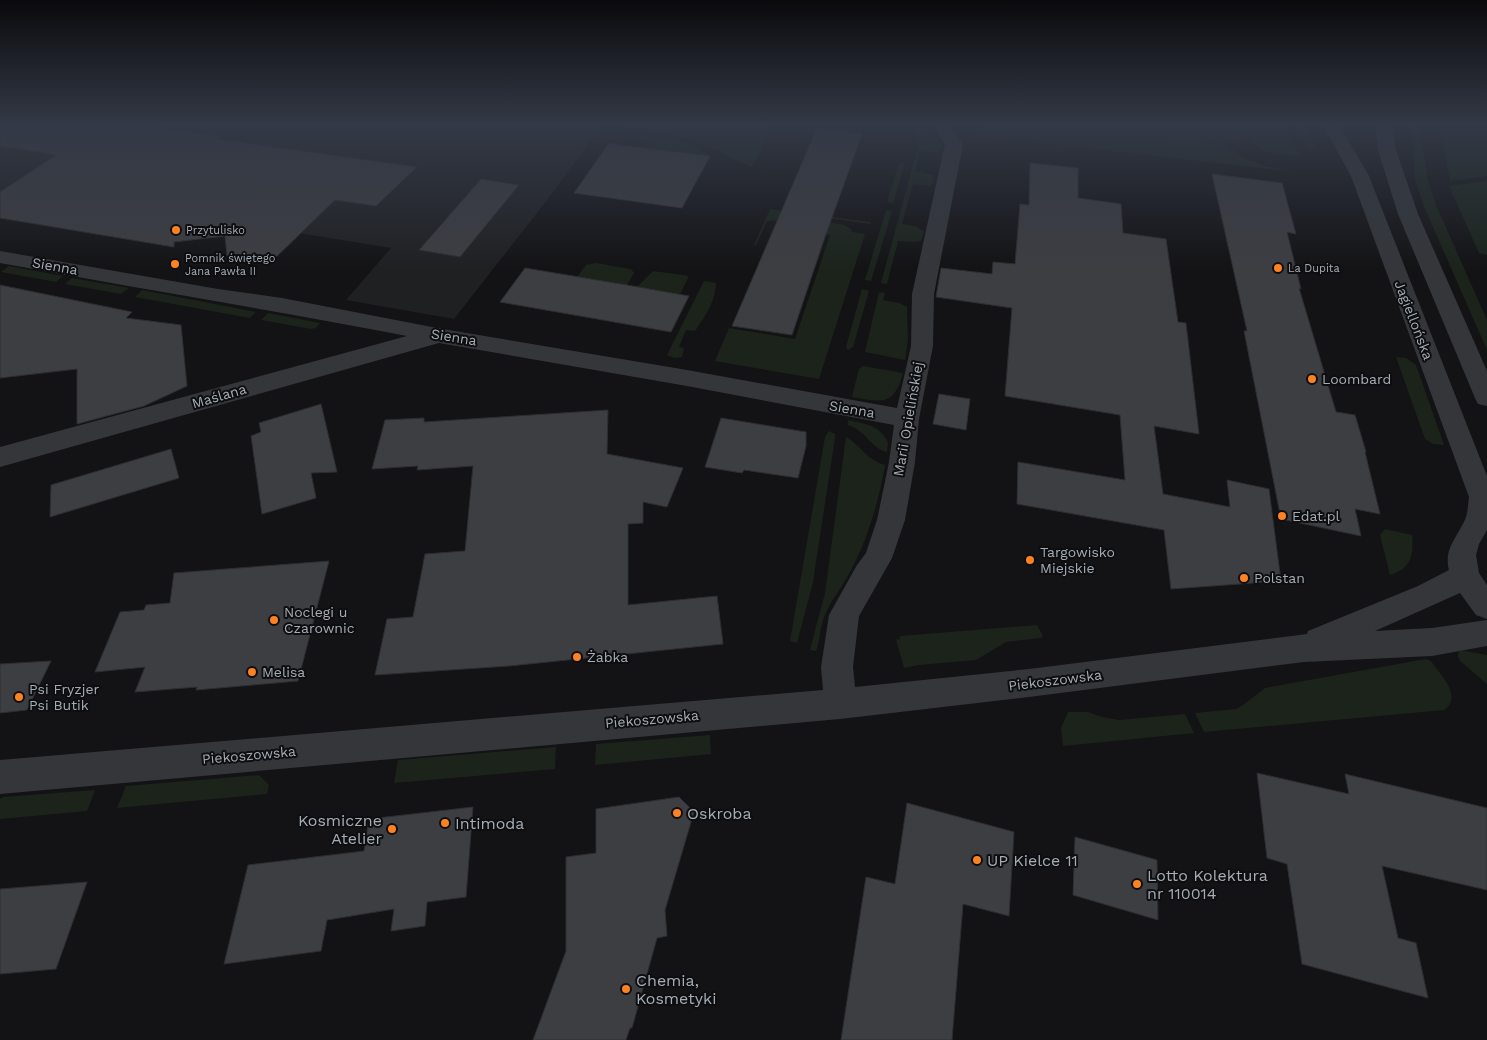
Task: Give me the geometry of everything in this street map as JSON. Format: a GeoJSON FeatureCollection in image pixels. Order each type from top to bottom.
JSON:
{"type":"FeatureCollection","features":[{"type":"Feature","properties":{"kind":"street","name":"Marii Opielińskiej"},"geometry":{"type":"LineString","coordinates":[[840,704],[837,667],[844,615],[862,581],[878,558],[891,520],[902,462],[907,419],[922,346],[923,294],[948,174]]}},
{"type":"Feature","properties":{"kind":"street","name":"Jagiellońska"},"geometry":{"type":"LineString","coordinates":[[1359,174],[1482,497],[1483,519]]}},
{"type":"Feature","properties":{"kind":"street"},"geometry":{"type":"LineString","coordinates":[[1394,174],[1408,214],[1487,398]]}},
{"type":"Feature","properties":{"kind":"street","name":"Sienna"},"geometry":{"type":"LineString","coordinates":[[0,257],[218,296],[282,305],[437,335],[687,378],[907,419]]}},
{"type":"Feature","properties":{"kind":"street","name":"Maślana"},"geometry":{"type":"LineString","coordinates":[[0,457],[437,335]]}},
{"type":"Feature","properties":{"kind":"street"},"geometry":{"type":"LineString","coordinates":[[1483,519],[1469,534],[1463,546],[1461,558],[1465,576],[1487,606]]}},
{"type":"Feature","properties":{"kind":"street","name":"Piekoszowska"},"geometry":{"type":"LineString","coordinates":[[1304,648],[1428,595],[1465,576]]}},
{"type":"Feature","properties":{"kind":"street","name":"Piekoszowska"},"geometry":{"type":"LineString","coordinates":[[0,777],[840,704],[1029,684],[1304,648],[1432,642],[1487,633]]}},
{"type":"Feature","properties":{"kind":"shaded area"},"geometry":{"type":"Polygon","coordinates":[[[0,174],[566,174],[454,319],[346,300],[391,248],[8,186],[0,192],[0,174]]]}},
{"type":"Feature","properties":{"kind":"shaded area"},"geometry":{"type":"Polygon","coordinates":[[[896,174],[902,174],[893,203],[887,202],[896,174]]]}},
{"type":"Feature","properties":{"kind":"shaded area"},"geometry":{"type":"Polygon","coordinates":[[[911,174],[933,175],[934,183],[929,186],[913,184],[902,224],[915,226],[924,231],[921,241],[898,241],[887,284],[881,283],[911,174]]]}},
{"type":"Feature","properties":{"kind":"shaded area"},"geometry":{"type":"Polygon","coordinates":[[[1415,174],[1427,174],[1436,205],[1487,320],[1487,350],[1423,204],[1415,174]]]}},
{"type":"Feature","properties":{"kind":"shaded area"},"geometry":{"type":"Polygon","coordinates":[[[1449,174],[1487,174],[1487,176],[1450,181],[1449,174]]]}},
{"type":"Feature","properties":{"kind":"shaded area"},"geometry":{"type":"Polygon","coordinates":[[[1487,181],[1487,255],[1479,253],[1449,186],[1487,181]]]}},
{"type":"Feature","properties":{"kind":"shaded area"},"geometry":{"type":"Polygon","coordinates":[[[770,209],[871,222],[870,224],[827,218],[767,221],[756,245],[754,245],[770,209]]]}},
{"type":"Feature","properties":{"kind":"shaded area"},"geometry":{"type":"Polygon","coordinates":[[[886,210],[892,211],[871,281],[865,280],[886,210]]]}},
{"type":"Feature","properties":{"kind":"shaded area"},"geometry":{"type":"Polygon","coordinates":[[[828,222],[844,225],[851,229],[852,232],[865,234],[819,379],[715,361],[729,328],[795,339],[830,235],[774,227],[828,222]]]}},
{"type":"Feature","properties":{"kind":"shaded area"},"geometry":{"type":"Polygon","coordinates":[[[596,263],[631,269],[634,273],[627,285],[577,277],[586,265],[596,263]]]}},
{"type":"Feature","properties":{"kind":"shaded area"},"geometry":{"type":"Polygon","coordinates":[[[9,266],[63,276],[56,282],[1,272],[9,266]]]}},
{"type":"Feature","properties":{"kind":"shaded area"},"geometry":{"type":"Polygon","coordinates":[[[653,271],[688,276],[688,278],[680,294],[637,287],[653,271]]]}},
{"type":"Feature","properties":{"kind":"shaded area"},"geometry":{"type":"Polygon","coordinates":[[[72,278],[129,288],[121,294],[65,284],[72,278]]]}},
{"type":"Feature","properties":{"kind":"shaded area"},"geometry":{"type":"Polygon","coordinates":[[[704,281],[716,283],[716,289],[709,308],[695,331],[686,330],[679,347],[684,348],[682,357],[674,358],[667,355],[704,281]]]}},
{"type":"Feature","properties":{"kind":"shaded area"},"geometry":{"type":"Polygon","coordinates":[[[862,289],[869,291],[853,347],[848,350],[846,347],[862,289]]]}},
{"type":"Feature","properties":{"kind":"shaded area"},"geometry":{"type":"Polygon","coordinates":[[[142,290],[256,312],[250,318],[135,297],[142,290]]]}},
{"type":"Feature","properties":{"kind":"shaded area"},"geometry":{"type":"Polygon","coordinates":[[[879,292],[885,293],[883,300],[899,303],[907,307],[908,340],[905,360],[865,352],[879,292]]]}},
{"type":"Feature","properties":{"kind":"shaded area"},"geometry":{"type":"Polygon","coordinates":[[[268,313],[320,323],[316,328],[311,329],[261,320],[268,313]]]}},
{"type":"Feature","properties":{"kind":"shaded area"},"geometry":{"type":"Polygon","coordinates":[[[1396,357],[1406,358],[1416,365],[1444,445],[1433,444],[1425,439],[1396,357]]]}},
{"type":"Feature","properties":{"kind":"shaded area"},"geometry":{"type":"Polygon","coordinates":[[[863,366],[903,373],[891,397],[879,401],[852,397],[859,369],[863,366]]]}},
{"type":"Feature","properties":{"kind":"shaded area"},"geometry":{"type":"Polygon","coordinates":[[[848,420],[872,426],[881,432],[888,443],[887,452],[876,447],[860,431],[848,425],[848,420]]]}},
{"type":"Feature","properties":{"kind":"shaded area"},"geometry":{"type":"Polygon","coordinates":[[[829,431],[835,434],[835,438],[813,582],[797,643],[790,641],[825,437],[829,431]]]}},
{"type":"Feature","properties":{"kind":"shaded area"},"geometry":{"type":"Polygon","coordinates":[[[846,437],[868,456],[885,465],[876,507],[867,534],[856,561],[826,611],[816,651],[810,650],[825,593],[846,437]]]}},
{"type":"Feature","properties":{"kind":"shaded area"},"geometry":{"type":"Polygon","coordinates":[[[1385,529],[1412,535],[1410,560],[1403,569],[1390,575],[1380,535],[1385,529]]]}},
{"type":"Feature","properties":{"kind":"shaded area"},"geometry":{"type":"Polygon","coordinates":[[[1037,625],[1043,636],[1041,638],[1006,642],[976,660],[904,668],[896,639],[899,640],[900,636],[1037,625]]]}},
{"type":"Feature","properties":{"kind":"shaded area"},"geometry":{"type":"Polygon","coordinates":[[[1459,650],[1487,655],[1487,684],[1460,661],[1458,656],[1459,650]]]}},
{"type":"Feature","properties":{"kind":"shaded area"},"geometry":{"type":"Polygon","coordinates":[[[1426,659],[1431,661],[1451,692],[1452,699],[1450,705],[1444,710],[1204,732],[1195,713],[1236,709],[1265,688],[1426,659]]]}},
{"type":"Feature","properties":{"kind":"shaded area"},"geometry":{"type":"Polygon","coordinates":[[[1068,712],[1088,712],[1119,720],[1185,714],[1194,733],[1063,746],[1061,728],[1068,712]]]}},
{"type":"Feature","properties":{"kind":"shaded area"},"geometry":{"type":"Polygon","coordinates":[[[710,735],[711,754],[595,765],[596,744],[710,735]]]}},
{"type":"Feature","properties":{"kind":"shaded area"},"geometry":{"type":"Polygon","coordinates":[[[556,747],[555,769],[394,783],[398,760],[556,747]]]}},
{"type":"Feature","properties":{"kind":"shaded area"},"geometry":{"type":"Polygon","coordinates":[[[259,775],[269,785],[267,794],[117,808],[126,786],[259,775]]]}},
{"type":"Feature","properties":{"kind":"shaded area"},"geometry":{"type":"Polygon","coordinates":[[[95,790],[87,811],[0,819],[0,799],[3,797],[95,790]]]}},
{"type":"Feature","properties":{"kind":"building"},"geometry":{"type":"Polygon","coordinates":[[[28,174],[410,174],[376,206],[335,200],[270,263],[227,256],[225,236],[174,242],[174,247],[0,218],[0,192],[28,174]]]}},
{"type":"Feature","properties":{"kind":"building"},"geometry":{"type":"Polygon","coordinates":[[[588,174],[701,174],[682,208],[574,193],[588,174]]]}},
{"type":"Feature","properties":{"kind":"building"},"geometry":{"type":"Polygon","coordinates":[[[797,174],[848,174],[792,335],[732,326],[797,174]]]}},
{"type":"Feature","properties":{"kind":"building"},"geometry":{"type":"Polygon","coordinates":[[[1030,174],[1078,174],[1078,198],[1121,204],[1123,233],[1166,239],[1178,322],[1186,323],[1199,434],[1154,426],[1163,494],[1230,507],[1227,480],[1269,489],[1281,581],[1171,589],[1164,530],[1017,504],[1018,462],[1125,480],[1120,415],[1005,396],[1012,308],[936,297],[941,268],[992,274],[993,262],[1015,264],[1020,204],[1029,205],[1030,174]]]}},
{"type":"Feature","properties":{"kind":"building"},"geometry":{"type":"Polygon","coordinates":[[[1212,174],[1282,183],[1296,234],[1287,232],[1301,289],[1299,288],[1336,412],[1355,415],[1366,452],[1380,514],[1355,509],[1361,536],[1281,519],[1244,331],[1247,331],[1212,174]]]}},
{"type":"Feature","properties":{"kind":"building"},"geometry":{"type":"Polygon","coordinates":[[[481,179],[519,185],[460,257],[419,250],[481,179]]]}},
{"type":"Feature","properties":{"kind":"building"},"geometry":{"type":"Polygon","coordinates":[[[525,268],[689,296],[671,332],[500,302],[525,268]]]}},
{"type":"Feature","properties":{"kind":"building"},"geometry":{"type":"Polygon","coordinates":[[[0,285],[132,312],[126,318],[181,325],[187,386],[144,406],[77,424],[77,369],[0,378],[0,285]]]}},
{"type":"Feature","properties":{"kind":"building"},"geometry":{"type":"Polygon","coordinates":[[[939,394],[970,399],[966,430],[933,424],[939,394]]]}},
{"type":"Feature","properties":{"kind":"building"},"geometry":{"type":"Polygon","coordinates":[[[321,404],[337,472],[311,473],[316,498],[262,514],[251,436],[261,432],[259,423],[321,404]]]}},
{"type":"Feature","properties":{"kind":"building"},"geometry":{"type":"Polygon","coordinates":[[[608,410],[607,454],[683,468],[667,507],[643,502],[643,523],[628,524],[628,605],[717,596],[723,644],[509,666],[375,675],[387,619],[413,617],[425,554],[465,551],[473,466],[417,470],[418,466],[372,469],[385,420],[424,418],[424,422],[608,410]]]}},
{"type":"Feature","properties":{"kind":"building"},"geometry":{"type":"Polygon","coordinates":[[[721,418],[806,432],[806,446],[798,478],[744,470],[742,473],[705,467],[721,418]]]}},
{"type":"Feature","properties":{"kind":"building"},"geometry":{"type":"Polygon","coordinates":[[[171,449],[179,478],[50,517],[51,485],[171,449]]]}},
{"type":"Feature","properties":{"kind":"building"},"geometry":{"type":"Polygon","coordinates":[[[329,561],[298,681],[196,690],[197,687],[135,692],[145,667],[95,672],[120,612],[144,610],[146,605],[170,603],[174,573],[329,561]]]}},
{"type":"Feature","properties":{"kind":"building"},"geometry":{"type":"Polygon","coordinates":[[[51,661],[27,710],[0,713],[0,664],[51,661]]]}},
{"type":"Feature","properties":{"kind":"building"},"geometry":{"type":"Polygon","coordinates":[[[1257,773],[1349,794],[1345,774],[1487,808],[1487,890],[1382,866],[1398,938],[1416,943],[1428,998],[1302,964],[1287,864],[1267,858],[1257,773]]]}},
{"type":"Feature","properties":{"kind":"building"},"geometry":{"type":"Polygon","coordinates":[[[679,797],[694,812],[665,910],[667,936],[657,938],[632,1028],[630,1028],[626,1040],[533,1040],[566,951],[566,857],[596,853],[596,809],[679,797]]]}},
{"type":"Feature","properties":{"kind":"building"},"geometry":{"type":"Polygon","coordinates":[[[907,803],[1014,832],[1009,916],[963,904],[952,1040],[841,1040],[866,877],[895,884],[907,803]]]}},
{"type":"Feature","properties":{"kind":"building"},"geometry":{"type":"Polygon","coordinates":[[[473,807],[466,897],[427,902],[425,926],[391,931],[394,909],[327,920],[321,951],[224,964],[248,865],[364,851],[369,819],[473,807]]]}},
{"type":"Feature","properties":{"kind":"building"},"geometry":{"type":"Polygon","coordinates":[[[1075,837],[1157,860],[1158,920],[1073,895],[1075,837]]]}},
{"type":"Feature","properties":{"kind":"building"},"geometry":{"type":"Polygon","coordinates":[[[87,882],[56,969],[0,974],[0,889],[87,882]]]}},
{"type":"Feature","properties":{"kind":"place","name":"Przytulisko"},"geometry":{"type":"Point","coordinates":[176,230]}},
{"type":"Feature","properties":{"kind":"place","name":"Pomnik świętego Jana Pawła II"},"geometry":{"type":"Point","coordinates":[175,264]}},
{"type":"Feature","properties":{"kind":"place","name":"La Dupita"},"geometry":{"type":"Point","coordinates":[1278,268]}},
{"type":"Feature","properties":{"kind":"place","name":"Loombard"},"geometry":{"type":"Point","coordinates":[1312,379]}},
{"type":"Feature","properties":{"kind":"place","name":"Edat.pl"},"geometry":{"type":"Point","coordinates":[1282,516]}},
{"type":"Feature","properties":{"kind":"place","name":"Targowisko Miejskie"},"geometry":{"type":"Point","coordinates":[1030,560]}},
{"type":"Feature","properties":{"kind":"place","name":"Polstan"},"geometry":{"type":"Point","coordinates":[1244,578]}},
{"type":"Feature","properties":{"kind":"place","name":"Noclegi u Czarownic"},"geometry":{"type":"Point","coordinates":[274,620]}},
{"type":"Feature","properties":{"kind":"place","name":"Żabka"},"geometry":{"type":"Point","coordinates":[577,657]}},
{"type":"Feature","properties":{"kind":"place","name":"Melisa"},"geometry":{"type":"Point","coordinates":[252,672]}},
{"type":"Feature","properties":{"kind":"place","name":"Psi Fryzjer Psi Butik"},"geometry":{"type":"Point","coordinates":[19,697]}},
{"type":"Feature","properties":{"kind":"place","name":"Oskroba"},"geometry":{"type":"Point","coordinates":[677,813]}},
{"type":"Feature","properties":{"kind":"place","name":"Intimoda"},"geometry":{"type":"Point","coordinates":[445,823]}},
{"type":"Feature","properties":{"kind":"place","name":"Kosmiczne Atelier"},"geometry":{"type":"Point","coordinates":[392,829]}},
{"type":"Feature","properties":{"kind":"place","name":"UP Kielce 11"},"geometry":{"type":"Point","coordinates":[977,860]}},
{"type":"Feature","properties":{"kind":"place","name":"Lotto Kolektura nr 110014"},"geometry":{"type":"Point","coordinates":[1137,884]}},
{"type":"Feature","properties":{"kind":"place","name":"Chemia, Kosmetyki"},"geometry":{"type":"Point","coordinates":[626,989]}}]}
